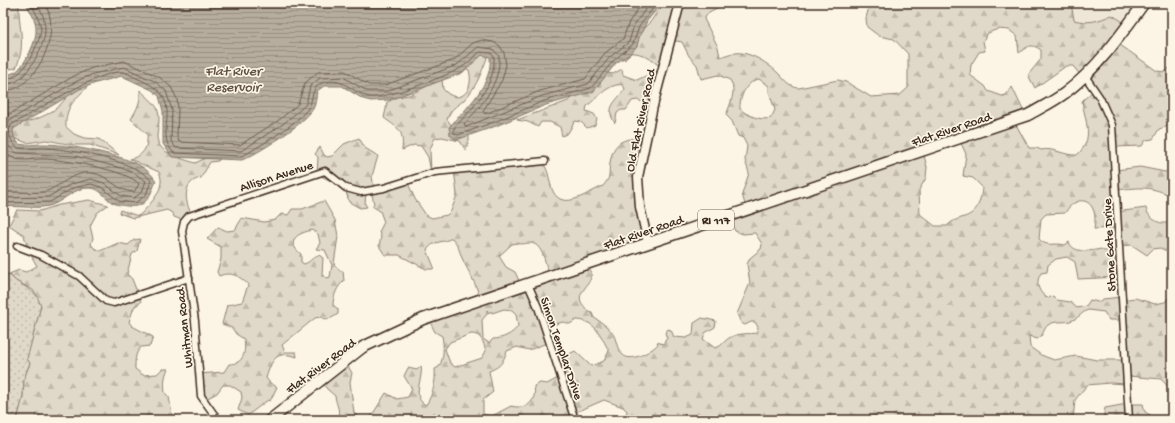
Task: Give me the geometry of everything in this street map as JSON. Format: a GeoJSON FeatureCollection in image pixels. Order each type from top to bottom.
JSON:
{"type":"FeatureCollection","features":[{"type":"Feature","properties":{"kind":"main road","name":"Flat River Road"},"geometry":{"type":"LineString","coordinates":[[270,420],[363,347],[423,319],[648,242],[1020,119],[1064,93],[1085,76],[1107,54],[1144,3]]}},
{"type":"Feature","properties":{"kind":"street","name":"Old Flat River Road"},"geometry":{"type":"LineString","coordinates":[[648,242],[640,207],[638,177],[653,106],[680,3]]}},
{"type":"Feature","properties":{"kind":"street","name":"Stone Gate Drive"},"geometry":{"type":"LineString","coordinates":[[1085,76],[1100,98],[1112,126],[1129,420]]}},
{"type":"Feature","properties":{"kind":"street","name":"Allison Avenue"},"geometry":{"type":"LineString","coordinates":[[188,278],[182,231],[184,222],[189,216],[232,201],[325,171],[346,188],[361,192],[384,188],[435,172],[546,161]]}},
{"type":"Feature","properties":{"kind":"street","name":"Whitman Road"},"geometry":{"type":"LineString","coordinates":[[17,246],[41,255],[79,276],[106,301],[114,304],[188,278],[195,321],[201,396],[218,420]]}},
{"type":"Feature","properties":{"kind":"street","name":"Simon Templar Drive"},"geometry":{"type":"LineString","coordinates":[[528,284],[538,307],[575,420]]}},
{"type":"Feature","properties":{"kind":"shaded area"},"geometry":{"type":"Polygon","coordinates":[[[1071,3],[1144,3],[1128,25],[1112,15],[1098,21],[1085,23],[1074,20],[1071,3]]]}},
{"type":"Feature","properties":{"kind":"green space"},"geometry":{"type":"Polygon","coordinates":[[[3,3],[19,3],[22,43],[16,68],[3,70],[3,3]]]}},
{"type":"Feature","properties":{"kind":"green space"},"geometry":{"type":"Polygon","coordinates":[[[663,3],[685,3],[694,6],[700,3],[718,3],[721,6],[709,12],[704,19],[718,47],[720,57],[735,53],[747,54],[770,66],[793,86],[799,88],[838,80],[846,82],[871,97],[900,95],[908,88],[908,54],[894,39],[879,36],[867,27],[866,18],[870,3],[1071,3],[1074,20],[1084,22],[1093,21],[1112,15],[1128,25],[1116,42],[1157,71],[1165,72],[1172,65],[1172,125],[1159,129],[1153,139],[1146,140],[1142,146],[1115,147],[1115,170],[1140,167],[1165,172],[1172,169],[1172,196],[1157,190],[1145,188],[1117,190],[1116,212],[1146,208],[1150,216],[1160,223],[1172,220],[1172,254],[1160,248],[1153,249],[1147,255],[1132,245],[1119,246],[1116,228],[1094,229],[1094,211],[1091,205],[1087,202],[1076,202],[1070,206],[1065,213],[1046,214],[1041,219],[1039,239],[1048,244],[1065,245],[1069,242],[1074,248],[1083,251],[1101,249],[1104,251],[1118,250],[1119,277],[1078,279],[1075,262],[1067,257],[1056,259],[1048,265],[1047,272],[1041,273],[1039,276],[1038,287],[1048,298],[1053,296],[1057,300],[1070,302],[1077,308],[1086,306],[1090,300],[1098,302],[1103,299],[1121,297],[1122,300],[1135,298],[1155,304],[1165,302],[1172,296],[1172,391],[1161,379],[1128,376],[1126,384],[1110,383],[1087,385],[1075,400],[1073,420],[625,420],[627,411],[623,407],[604,400],[574,413],[575,420],[369,420],[386,393],[397,399],[408,397],[412,389],[404,376],[408,368],[417,370],[421,366],[418,392],[421,402],[426,405],[432,392],[435,379],[435,369],[439,367],[443,356],[442,336],[435,332],[428,318],[480,298],[457,245],[452,238],[435,243],[427,250],[434,267],[433,269],[426,269],[399,255],[385,255],[379,246],[381,237],[379,232],[384,222],[380,211],[372,206],[374,204],[371,190],[366,191],[365,204],[367,207],[360,208],[349,202],[345,188],[317,174],[318,157],[315,154],[320,147],[324,155],[327,157],[332,156],[344,144],[359,138],[365,148],[378,156],[372,176],[374,189],[406,179],[415,199],[426,215],[432,218],[447,215],[451,211],[457,195],[454,169],[543,163],[555,194],[560,199],[573,200],[603,186],[606,183],[609,177],[609,167],[612,156],[617,145],[626,140],[644,139],[637,175],[647,240],[588,264],[591,275],[590,280],[580,297],[583,305],[592,313],[594,318],[605,325],[612,332],[622,354],[630,358],[646,353],[658,344],[657,342],[663,344],[667,338],[665,333],[668,329],[671,330],[674,337],[686,338],[693,335],[694,323],[702,318],[716,321],[715,327],[705,333],[703,339],[715,348],[734,336],[740,334],[757,333],[758,327],[755,322],[745,325],[741,323],[737,314],[750,283],[747,264],[750,258],[761,249],[762,244],[755,233],[743,234],[735,231],[728,216],[746,208],[742,194],[749,173],[745,160],[747,146],[743,138],[738,136],[732,121],[726,115],[733,93],[730,80],[718,75],[701,79],[697,65],[689,56],[682,42],[671,40],[652,105],[637,100],[632,101],[626,110],[621,110],[617,113],[615,123],[612,117],[611,108],[625,89],[623,85],[618,85],[608,88],[587,106],[586,111],[594,114],[597,119],[595,125],[587,128],[581,122],[575,121],[568,133],[562,136],[560,127],[550,122],[541,122],[538,127],[528,122],[517,120],[568,101],[607,73],[613,74],[622,69],[623,75],[637,80],[662,68],[643,55],[629,53],[625,60],[623,58],[638,34],[651,21],[663,3]],[[998,29],[988,33],[983,41],[985,51],[979,52],[971,65],[970,75],[985,86],[988,91],[1002,96],[1006,95],[1012,87],[1025,114],[1014,121],[1029,148],[1037,148],[1041,150],[1046,149],[1077,155],[1083,149],[1087,136],[1082,101],[1093,91],[1073,66],[1066,66],[1035,88],[1028,75],[1041,59],[1041,50],[1030,46],[1019,53],[1017,36],[1009,30],[998,29]],[[759,79],[747,86],[742,95],[740,109],[755,117],[763,119],[771,118],[775,110],[769,92],[769,86],[759,79]],[[959,139],[923,152],[927,167],[926,178],[919,190],[920,214],[935,226],[947,226],[953,221],[969,215],[976,209],[980,201],[982,187],[973,178],[963,176],[966,154],[959,139]],[[512,244],[499,256],[506,267],[515,272],[521,285],[549,276],[541,251],[534,244],[512,244]],[[504,309],[492,313],[491,311],[489,313],[487,310],[487,314],[482,320],[483,339],[489,343],[493,339],[510,334],[518,326],[516,314],[512,310],[504,309]],[[1088,310],[1073,320],[1048,325],[1041,336],[1037,339],[1029,336],[1030,347],[1041,355],[1054,360],[1076,356],[1097,360],[1124,360],[1121,320],[1109,320],[1104,312],[1088,310]],[[576,320],[570,324],[563,322],[545,327],[547,343],[529,350],[517,347],[507,351],[501,364],[489,371],[493,392],[483,400],[483,413],[485,415],[492,416],[511,406],[522,407],[530,404],[535,392],[534,386],[540,383],[547,384],[560,377],[556,361],[575,351],[591,366],[604,361],[609,351],[597,330],[593,326],[583,321],[576,320]],[[471,334],[450,342],[445,349],[450,363],[455,367],[482,358],[486,351],[480,337],[475,334],[471,334]]]}},
{"type":"Feature","properties":{"kind":"green space"},"geometry":{"type":"Polygon","coordinates":[[[490,49],[483,70],[473,89],[464,100],[452,110],[447,119],[455,131],[469,135],[466,151],[460,141],[442,137],[435,138],[430,149],[431,172],[428,157],[421,146],[414,145],[402,150],[401,134],[397,128],[384,118],[386,103],[397,97],[409,95],[442,79],[443,89],[449,94],[455,97],[464,94],[468,90],[470,78],[469,70],[462,66],[490,49]]]}},
{"type":"Feature","properties":{"kind":"green space"},"geometry":{"type":"Polygon","coordinates":[[[89,85],[75,99],[69,108],[66,127],[74,134],[84,138],[99,139],[119,155],[90,145],[73,145],[46,140],[27,143],[14,138],[11,133],[17,124],[41,117],[61,104],[71,90],[89,85]]]}},
{"type":"Feature","properties":{"kind":"green space"},"geometry":{"type":"Polygon","coordinates":[[[140,90],[157,108],[159,119],[157,136],[158,142],[165,151],[195,163],[206,158],[220,159],[218,161],[210,162],[201,178],[195,180],[188,187],[186,197],[191,213],[185,221],[174,217],[172,213],[167,210],[133,218],[119,213],[120,210],[138,216],[141,214],[156,195],[161,184],[159,172],[130,159],[139,156],[146,147],[147,143],[147,134],[131,119],[138,105],[140,90]]]}},
{"type":"Feature","properties":{"kind":"green space"},"geometry":{"type":"Polygon","coordinates":[[[89,200],[108,205],[97,213],[90,226],[93,238],[91,244],[94,248],[100,251],[118,243],[128,245],[134,240],[140,239],[137,251],[132,254],[127,274],[132,279],[141,302],[134,307],[129,322],[132,326],[153,337],[150,346],[141,347],[136,354],[135,369],[143,375],[157,374],[162,369],[168,369],[164,384],[165,393],[169,397],[173,420],[17,420],[23,397],[24,379],[30,363],[27,359],[41,306],[33,290],[16,281],[9,274],[19,270],[26,272],[37,266],[28,250],[24,235],[9,225],[17,210],[40,211],[59,205],[89,200]]]}},
{"type":"Feature","properties":{"kind":"green space"},"geometry":{"type":"Polygon","coordinates":[[[324,201],[335,220],[338,236],[334,264],[340,271],[343,271],[344,281],[337,289],[334,299],[333,305],[338,309],[338,314],[334,317],[325,319],[320,317],[315,318],[282,345],[285,352],[296,352],[297,357],[284,355],[273,361],[266,378],[270,383],[277,387],[270,401],[268,400],[248,415],[238,410],[242,398],[241,392],[230,385],[223,385],[217,393],[204,400],[199,374],[224,372],[229,364],[238,362],[243,356],[245,348],[244,339],[236,334],[232,328],[222,324],[227,305],[242,302],[248,285],[235,275],[227,274],[219,276],[217,272],[221,259],[221,247],[207,239],[218,227],[227,231],[235,230],[242,218],[264,222],[275,220],[281,214],[288,215],[292,209],[302,209],[324,201]],[[312,230],[302,233],[295,238],[294,245],[301,254],[301,262],[304,264],[319,255],[323,258],[322,275],[327,278],[330,277],[332,265],[325,250],[316,249],[320,243],[318,234],[312,230]]]}},
{"type":"Feature","properties":{"kind":"green space"},"geometry":{"type":"Polygon","coordinates":[[[3,273],[10,275],[16,281],[28,288],[34,293],[40,302],[39,314],[27,359],[30,363],[24,379],[23,397],[17,420],[3,420],[3,273]]]}},
{"type":"Feature","properties":{"kind":"green space"},"geometry":{"type":"Polygon","coordinates":[[[345,361],[352,373],[350,382],[354,413],[361,420],[336,420],[339,411],[335,396],[320,380],[345,361]]]}},
{"type":"Feature","properties":{"kind":"green space"},"geometry":{"type":"Polygon","coordinates":[[[1127,404],[1143,404],[1145,412],[1152,416],[1154,420],[1103,420],[1105,408],[1127,404]]]}},
{"type":"Feature","properties":{"kind":"water","name":"Flat River Reservoir"},"geometry":{"type":"Polygon","coordinates":[[[26,3],[662,3],[647,21],[637,46],[630,54],[616,63],[593,92],[546,105],[496,126],[456,140],[450,135],[449,127],[470,104],[483,86],[490,67],[490,57],[482,55],[462,73],[389,100],[371,101],[363,99],[342,86],[324,86],[317,91],[313,109],[300,123],[269,145],[242,160],[172,157],[163,144],[163,111],[159,96],[152,90],[122,76],[96,83],[80,89],[13,129],[14,137],[19,144],[53,144],[78,148],[119,157],[139,165],[149,172],[156,181],[152,192],[146,200],[139,205],[118,205],[110,201],[96,189],[85,188],[52,205],[34,207],[3,207],[3,75],[13,73],[18,70],[27,57],[35,39],[35,22],[26,3]]]}}]}
